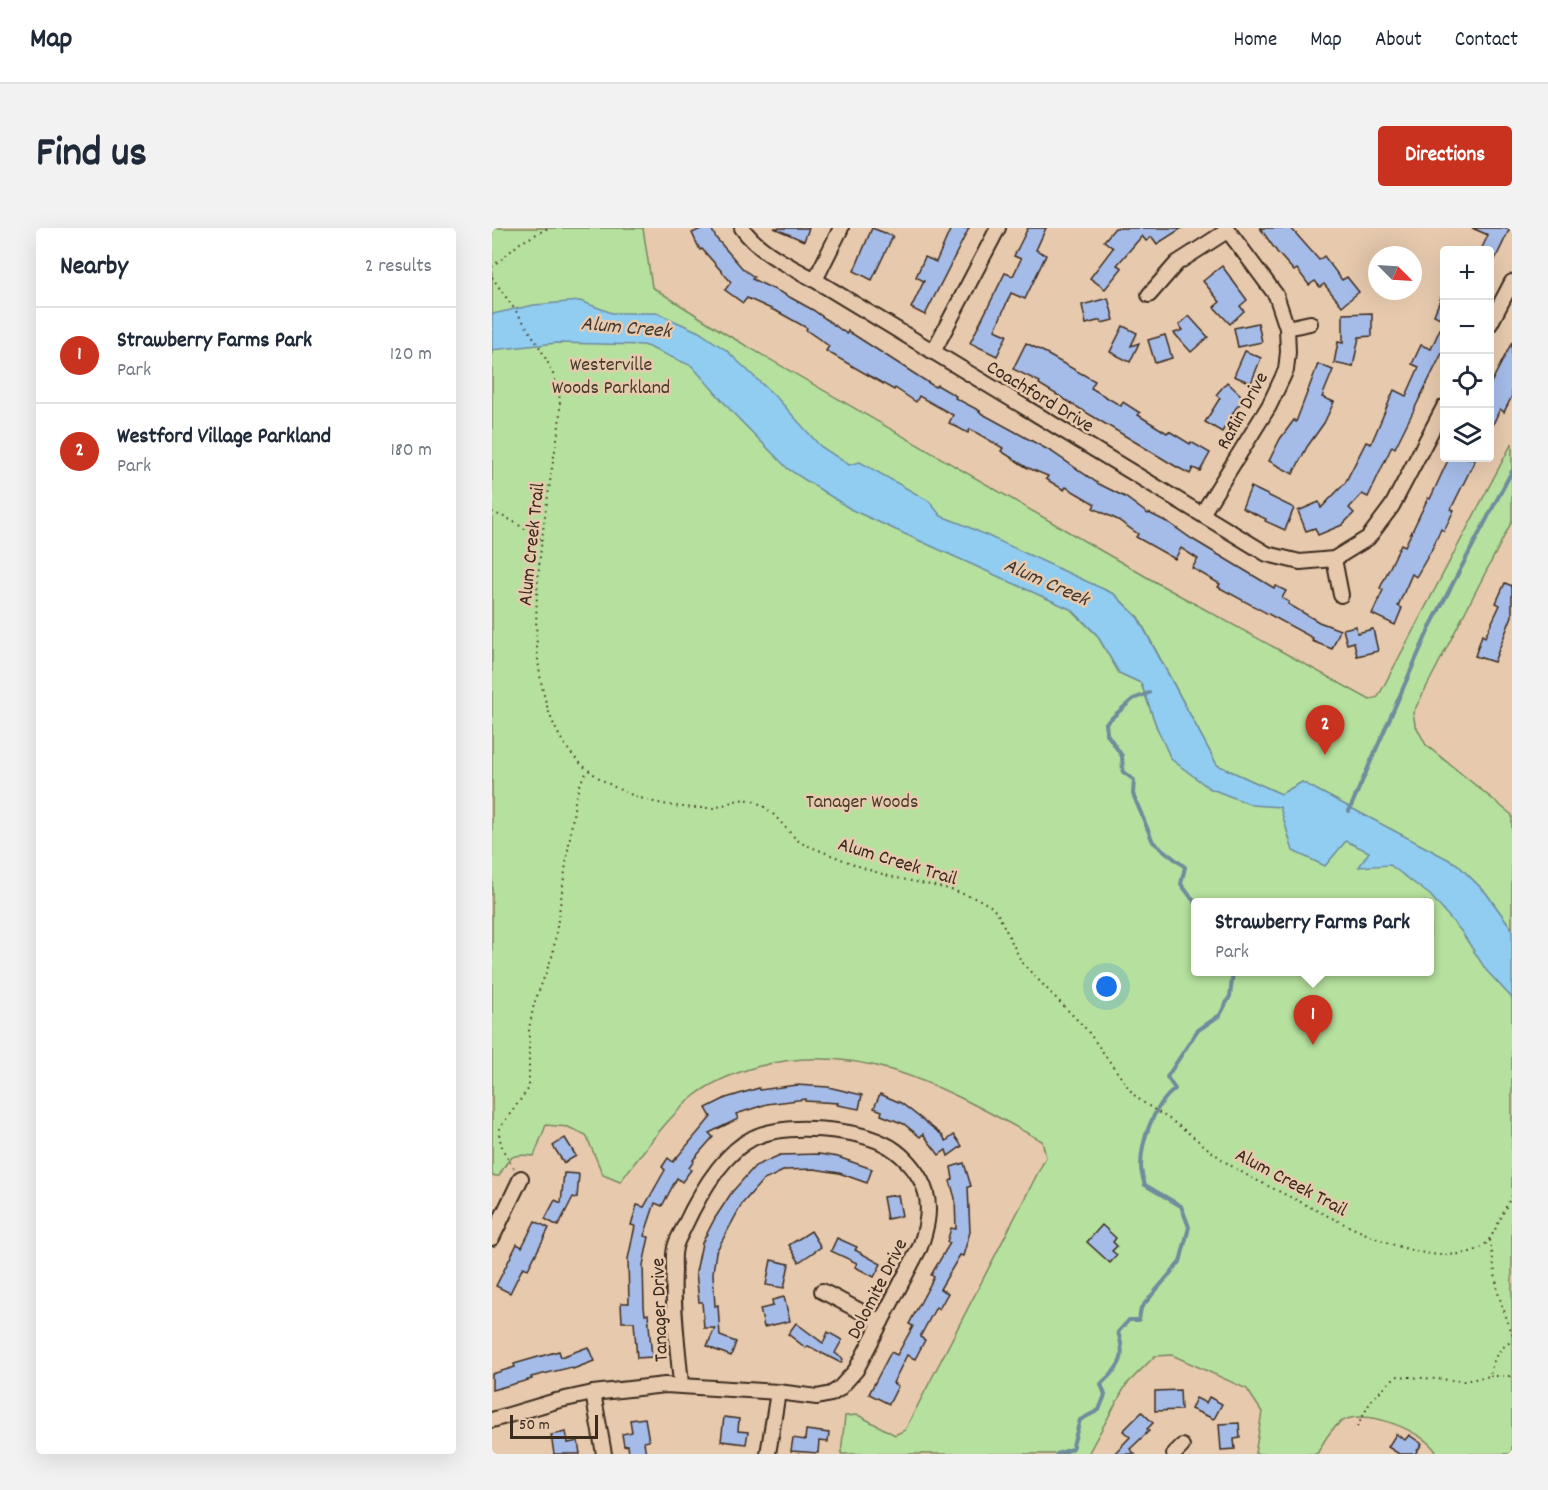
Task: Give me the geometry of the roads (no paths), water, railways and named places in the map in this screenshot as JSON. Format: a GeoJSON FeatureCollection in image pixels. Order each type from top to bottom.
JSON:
{"type":"FeatureCollection","features":[{"type":"Feature","properties":{"kind":"street","name":"Coachford Drive"},"geometry":{"type":"LineString","coordinates":[[742,228],[769,255],[1267,554],[1300,562],[1334,559]]}},
{"type":"Feature","properties":{"kind":"street"},"geometry":{"type":"LineString","coordinates":[[814,280],[842,228]]}},
{"type":"Feature","properties":{"kind":"street"},"geometry":{"type":"LineString","coordinates":[[933,352],[998,228]]}},
{"type":"Feature","properties":{"kind":"street"},"geometry":{"type":"LineString","coordinates":[[1149,295],[1177,263],[1227,229]]}},
{"type":"Feature","properties":{"kind":"street","name":"Raflin Drive"},"geometry":{"type":"LineString","coordinates":[[1202,514],[1269,406],[1286,370],[1288,352],[1287,328],[1276,295],[1227,229]]}},
{"type":"Feature","properties":{"kind":"street"},"geometry":{"type":"LineString","coordinates":[[1494,316],[1512,282]]}},
{"type":"Feature","properties":{"kind":"street"},"geometry":{"type":"LineString","coordinates":[[1287,328],[1310,323]]}},
{"type":"Feature","properties":{"kind":"street"},"geometry":{"type":"LineString","coordinates":[[1341,595],[1334,559],[1368,538],[1392,506],[1443,408]]}},
{"type":"Feature","properties":{"kind":"street","name":"Tanager Drive"},"geometry":{"type":"LineString","coordinates":[[681,1385],[672,1301],[675,1248],[697,1199],[728,1157],[752,1138],[781,1129],[828,1129],[869,1139],[890,1147],[908,1162]]}},
{"type":"Feature","properties":{"kind":"street","name":"Dolomite Drive"},"geometry":{"type":"LineString","coordinates":[[492,1420],[556,1401],[593,1393],[681,1385],[817,1396],[839,1389],[856,1370],[921,1247],[927,1225],[926,1192],[908,1162]]}},
{"type":"Feature","properties":{"kind":"street"},"geometry":{"type":"LineString","coordinates":[[492,1238],[522,1178]]}},
{"type":"Feature","properties":{"kind":"street"},"geometry":{"type":"LineString","coordinates":[[822,1291],[881,1322]]}},
{"type":"Feature","properties":{"kind":"street"},"geometry":{"type":"LineString","coordinates":[[768,1454],[778,1392]]}},
{"type":"Feature","properties":{"kind":"street"},"geometry":{"type":"LineString","coordinates":[[593,1393],[604,1454]]}},
{"type":"Feature","properties":{"kind":"water","name":"Alum Creek"},"geometry":{"type":"Polygon","coordinates":[[[580,301],[612,313],[657,313],[699,332],[726,350],[779,400],[820,446],[849,465],[860,462],[929,501],[941,516],[1114,594],[1138,618],[1217,765],[1281,794],[1302,782],[1457,864],[1486,893],[1512,929],[1512,998],[1486,970],[1461,931],[1434,898],[1390,865],[1359,867],[1369,852],[1346,841],[1325,866],[1293,851],[1280,807],[1252,805],[1209,788],[1171,759],[1141,683],[1119,673],[1097,635],[1072,610],[852,510],[788,469],[734,414],[692,366],[644,345],[557,343],[492,350],[492,314],[534,305],[580,301]]]}},
{"type":"Feature","properties":{"kind":"waterway"},"geometry":{"type":"LineString","coordinates":[[1349,811],[1430,627],[1512,471]]}},
{"type":"Feature","properties":{"kind":"waterway"},"geometry":{"type":"LineString","coordinates":[[1149,693],[1133,699],[1106,723],[1107,734],[1122,756],[1123,772],[1134,780],[1133,794],[1153,842],[1185,867],[1181,884],[1192,898]]}},
{"type":"Feature","properties":{"kind":"waterway"},"geometry":{"type":"LineString","coordinates":[[1057,1454],[1072,1449],[1080,1420],[1099,1410],[1105,1395],[1101,1384],[1117,1367],[1122,1356],[1118,1332],[1129,1320],[1139,1320],[1141,1308],[1180,1262],[1189,1227],[1181,1206],[1145,1185],[1141,1168],[1143,1145],[1155,1114],[1175,1089],[1167,1077],[1197,1031],[1220,1015],[1230,996],[1232,976]]}},
{"type":"Feature","properties":{"kind":"place","name":"Westford Village Parkland"},"geometry":{"type":"Point","coordinates":[1325,755]}},
{"type":"Feature","properties":{"kind":"place","name":"Strawberry Farms Park"},"geometry":{"type":"Point","coordinates":[1313,1045]}},
{"type":"Feature","properties":{"kind":"park label","name":"Westerville Woods Parkland"},"geometry":{"type":"Point","coordinates":[611,374]}},
{"type":"Feature","properties":{"kind":"park label","name":"Tanager Woods"},"geometry":{"type":"Point","coordinates":[862,800]}}]}
